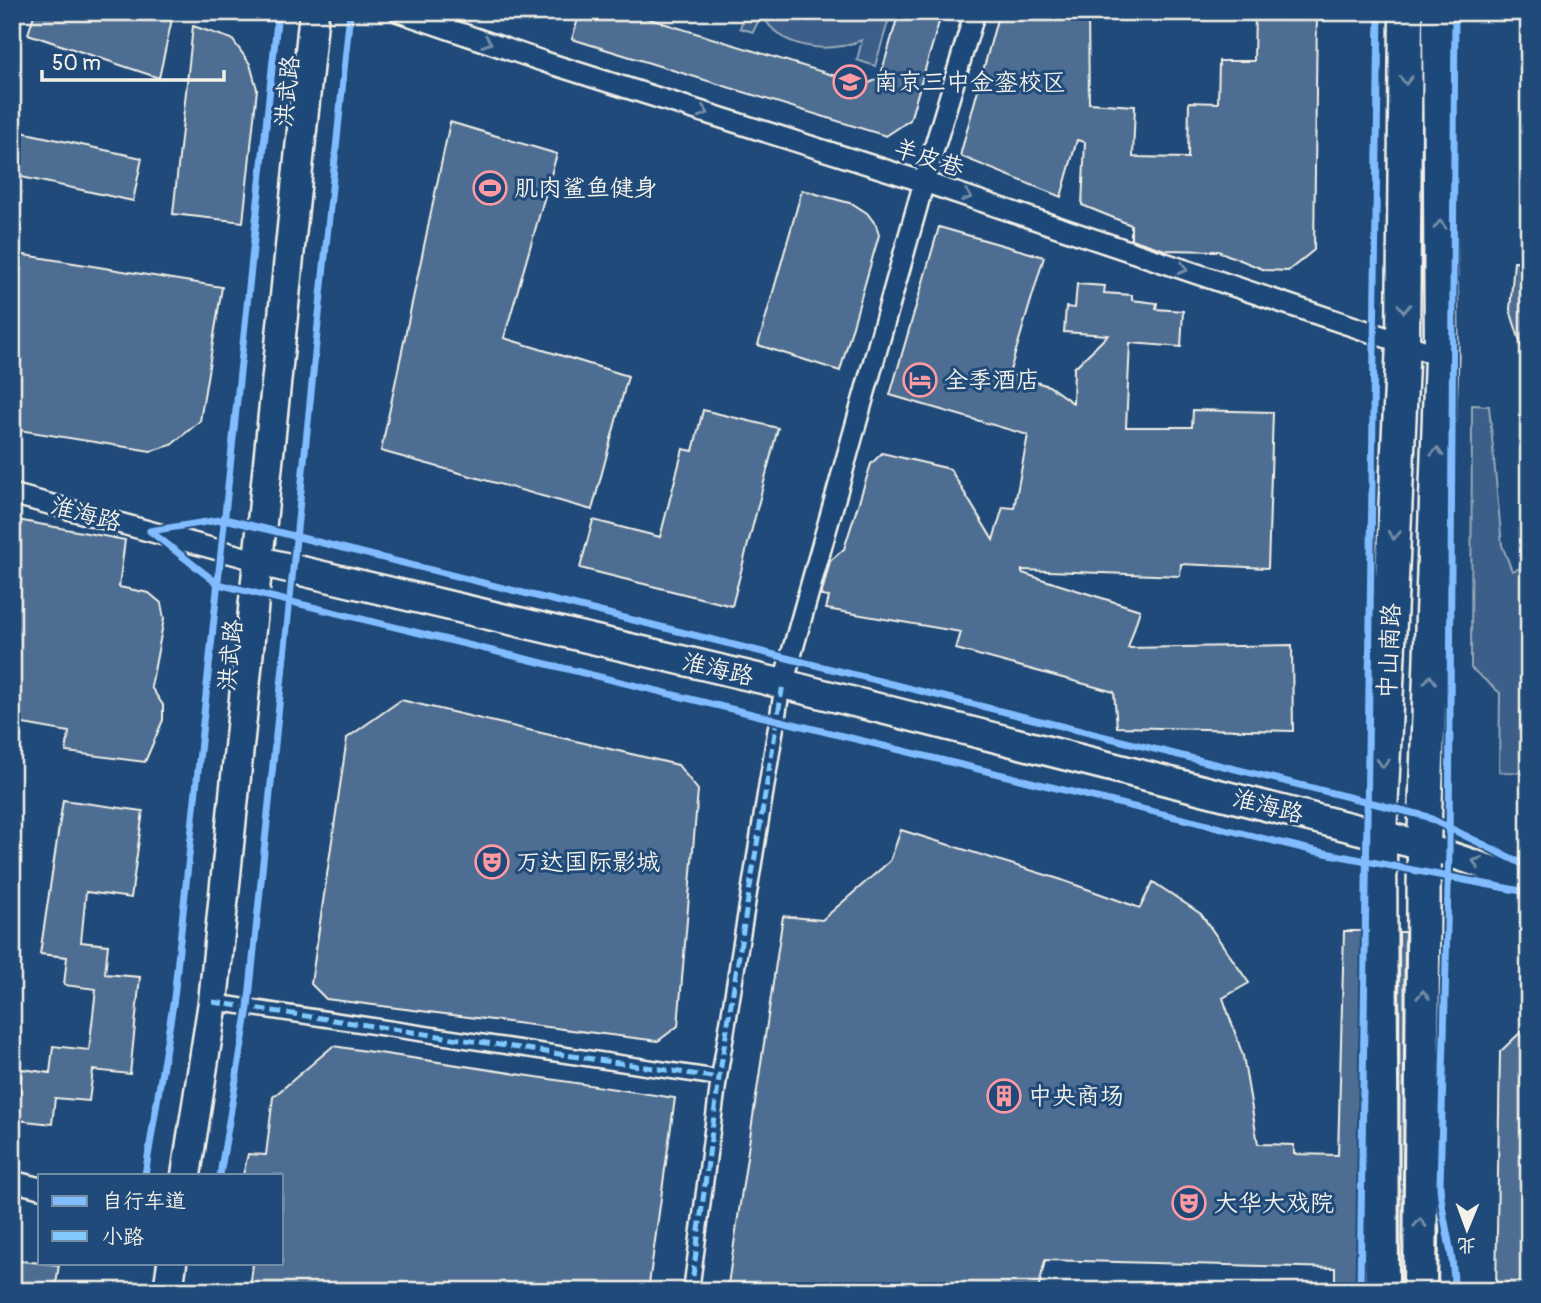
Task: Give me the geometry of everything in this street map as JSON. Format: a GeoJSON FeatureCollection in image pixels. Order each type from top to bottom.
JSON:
{"type":"FeatureCollection","features":[{"type":"Feature","properties":{"kind":"main road","name":"洪武路"},"geometry":{"type":"LineString","coordinates":[[186,1174],[213,1002],[314,12]]}},
{"type":"Feature","properties":{"kind":"main road","name":"中山南路"},"geometry":{"type":"LineString","coordinates":[[1382,1291],[1380,835],[1403,343],[1406,12]]}},
{"type":"Feature","properties":{"kind":"main road","name":"中山南路"},"geometry":{"type":"LineString","coordinates":[[1419,1291],[1424,846],[1441,356],[1439,12]]}},
{"type":"Feature","properties":{"kind":"main road","name":"淮海路"},"geometry":{"type":"LineString","coordinates":[[259,561],[783,684],[1424,846]]}},
{"type":"Feature","properties":{"kind":"main road"},"geometry":{"type":"LineString","coordinates":[[168,1291],[172,1264]]}},
{"type":"Feature","properties":{"kind":"street","name":"羊皮巷"},"geometry":{"type":"LineString","coordinates":[[399,12],[545,62],[924,182],[1441,356]]}},
{"type":"Feature","properties":{"kind":"street"},"geometry":{"type":"LineString","coordinates":[[691,1291],[719,1078],[783,684],[924,182],[975,12]]}},
{"type":"Feature","properties":{"kind":"street","name":"淮海路"},"geometry":{"type":"LineString","coordinates":[[12,494],[259,561]]}},
{"type":"Feature","properties":{"kind":"street"},"geometry":{"type":"LineString","coordinates":[[1424,846],[1529,881]]}},
{"type":"Feature","properties":{"kind":"street"},"geometry":{"type":"LineString","coordinates":[[213,1002],[719,1078]]}},
{"type":"Feature","properties":{"kind":"street"},"geometry":{"type":"LineString","coordinates":[[12,1181],[38,1188]]}},
{"type":"Feature","properties":{"kind":"shaded area"},"geometry":{"type":"Polygon","coordinates":[[[745,12],[891,12],[875,66],[857,60],[862,40],[835,47],[806,46],[780,35],[762,14],[753,32],[740,28],[745,12]]]}},
{"type":"Feature","properties":{"kind":"shaded area"},"geometry":{"type":"Polygon","coordinates":[[[1472,405],[1489,406],[1502,545],[1512,571],[1524,567],[1529,492],[1529,773],[1499,772],[1500,693],[1471,668],[1472,405]]]}},
{"type":"Feature","properties":{"kind":"building"},"geometry":{"type":"Polygon","coordinates":[[[35,12],[150,12],[172,19],[159,78],[28,34],[35,12]]]}},
{"type":"Feature","properties":{"kind":"building"},"geometry":{"type":"Polygon","coordinates":[[[580,12],[627,12],[865,85],[880,78],[899,12],[942,12],[910,120],[886,136],[572,39],[580,12]]]}},
{"type":"Feature","properties":{"kind":"building"},"geometry":{"type":"Polygon","coordinates":[[[999,12],[1088,12],[1089,103],[1135,106],[1133,157],[1188,158],[1189,102],[1218,103],[1219,61],[1254,61],[1255,12],[1317,12],[1314,250],[1288,271],[1265,270],[1218,251],[1165,250],[1131,239],[1131,225],[1082,205],[1085,142],[1077,140],[1061,197],[960,156],[999,12]]]}},
{"type":"Feature","properties":{"kind":"building"},"geometry":{"type":"Polygon","coordinates":[[[193,26],[232,39],[250,64],[257,89],[243,222],[173,214],[193,26]]]}},
{"type":"Feature","properties":{"kind":"building"},"geometry":{"type":"Polygon","coordinates":[[[450,122],[557,154],[504,338],[628,376],[592,510],[381,451],[450,122]]]}},
{"type":"Feature","properties":{"kind":"building"},"geometry":{"type":"Polygon","coordinates":[[[12,130],[142,158],[133,201],[12,175],[12,130]]]}},
{"type":"Feature","properties":{"kind":"building"},"geometry":{"type":"Polygon","coordinates":[[[802,190],[853,204],[867,213],[876,225],[879,235],[840,371],[758,345],[802,190]]]}},
{"type":"Feature","properties":{"kind":"building"},"geometry":{"type":"Polygon","coordinates":[[[939,227],[1044,257],[1009,374],[1049,386],[1073,403],[1074,368],[1108,335],[1064,332],[1066,307],[1075,308],[1077,284],[1105,286],[1104,293],[1132,295],[1132,300],[1157,303],[1156,309],[1183,311],[1181,347],[1130,343],[1126,427],[1192,427],[1193,410],[1273,412],[1268,568],[1181,564],[1180,576],[1022,570],[1022,573],[1140,610],[1128,648],[1292,645],[1293,731],[1117,727],[1114,692],[956,649],[961,632],[826,609],[829,597],[821,596],[830,561],[844,549],[871,464],[882,453],[950,469],[993,540],[1003,507],[1014,508],[1028,435],[890,395],[939,227]]]}},
{"type":"Feature","properties":{"kind":"building"},"geometry":{"type":"Polygon","coordinates":[[[12,253],[222,287],[200,421],[171,445],[151,451],[12,429],[12,253]]]}},
{"type":"Feature","properties":{"kind":"building"},"geometry":{"type":"Polygon","coordinates":[[[1514,261],[1529,262],[1529,354],[1524,354],[1510,310],[1514,261]]]}},
{"type":"Feature","properties":{"kind":"building"},"geometry":{"type":"Polygon","coordinates":[[[703,410],[778,428],[732,606],[580,568],[593,520],[660,537],[683,449],[693,451],[703,410]]]}},
{"type":"Feature","properties":{"kind":"building"},"geometry":{"type":"Polygon","coordinates":[[[12,519],[125,540],[119,587],[149,593],[161,603],[164,619],[151,687],[163,705],[163,720],[145,762],[66,752],[69,732],[12,722],[12,519]]]}},
{"type":"Feature","properties":{"kind":"building"},"geometry":{"type":"Polygon","coordinates":[[[401,700],[678,765],[698,790],[678,1026],[658,1041],[326,999],[311,984],[347,738],[401,700]]]}},
{"type":"Feature","properties":{"kind":"building"},"geometry":{"type":"Polygon","coordinates":[[[63,800],[143,811],[131,898],[86,892],[81,942],[108,945],[105,974],[140,977],[130,1074],[93,1070],[89,1101],[55,1098],[52,1124],[17,1120],[22,1069],[50,1073],[53,1046],[89,1050],[96,989],[64,985],[67,957],[40,954],[63,800]]]}},
{"type":"Feature","properties":{"kind":"building","name":"中央商场"},"geometry":{"type":"Polygon","coordinates":[[[901,830],[1059,879],[1140,908],[1153,882],[1201,914],[1249,983],[1223,998],[1243,1056],[1258,1144],[1294,1145],[1294,1154],[1338,1155],[1344,931],[1362,931],[1364,1291],[1335,1291],[1335,1268],[1045,1260],[1038,1291],[727,1291],[783,916],[822,920],[890,861],[901,830]]]}},
{"type":"Feature","properties":{"kind":"building"},"geometry":{"type":"Polygon","coordinates":[[[1399,932],[1405,932],[1402,1291],[1400,1291],[1399,932]]]}},
{"type":"Feature","properties":{"kind":"building"},"geometry":{"type":"Polygon","coordinates":[[[1442,933],[1446,933],[1438,1288],[1442,933]]]}},
{"type":"Feature","properties":{"kind":"building"},"geometry":{"type":"Polygon","coordinates":[[[1529,1024],[1529,1291],[1496,1291],[1500,1052],[1529,1024]]]}},
{"type":"Feature","properties":{"kind":"building"},"geometry":{"type":"Polygon","coordinates":[[[333,1046],[675,1098],[648,1291],[250,1291],[253,1264],[284,1264],[284,1174],[243,1174],[248,1154],[266,1155],[273,1097],[333,1046]]]}},
{"type":"Feature","properties":{"kind":"building"},"geometry":{"type":"Polygon","coordinates":[[[12,1260],[59,1265],[55,1291],[12,1291],[12,1260]]]}},
{"type":"Feature","properties":{"kind":"marked path"},"geometry":{"type":"LineString","coordinates":[[691,1291],[719,1078],[783,684]]}},
{"type":"Feature","properties":{"kind":"marked path"},"geometry":{"type":"LineString","coordinates":[[213,1002],[719,1078]]}},
{"type":"Feature","properties":{"kind":"cycle path"},"geometry":{"type":"LineString","coordinates":[[145,1174],[174,998],[278,12]]}},
{"type":"Feature","properties":{"kind":"cycle path"},"geometry":{"type":"LineString","coordinates":[[220,1174],[248,1008],[350,12]]}},
{"type":"Feature","properties":{"kind":"cycle path"},"geometry":{"type":"LineString","coordinates":[[1360,1291],[1379,12]]}},
{"type":"Feature","properties":{"kind":"cycle path"},"geometry":{"type":"LineString","coordinates":[[1454,1291],[1453,1264],[1440,1186],[1449,852],[1455,12]]}},
{"type":"Feature","properties":{"kind":"cycle path"},"geometry":{"type":"LineString","coordinates":[[150,531],[225,519],[1425,816],[1529,867]]}},
{"type":"Feature","properties":{"kind":"cycle path"},"geometry":{"type":"LineString","coordinates":[[150,531],[218,584],[1315,851],[1521,891],[1529,895]]}},
{"type":"Feature","properties":{"kind":"place","name":"南京三中金銮校区"},"geometry":{"type":"Point","coordinates":[850,82]}},
{"type":"Feature","properties":{"kind":"place","name":"肌肉鲨鱼健身"},"geometry":{"type":"Point","coordinates":[490,188]}},
{"type":"Feature","properties":{"kind":"place","name":"全季酒店"},"geometry":{"type":"Point","coordinates":[920,380]}},
{"type":"Feature","properties":{"kind":"place","name":"万达国际影城"},"geometry":{"type":"Point","coordinates":[492,862]}},
{"type":"Feature","properties":{"kind":"place","name":"中央商场"},"geometry":{"type":"Point","coordinates":[1004,1096]}},
{"type":"Feature","properties":{"kind":"place","name":"大华大戏院"},"geometry":{"type":"Point","coordinates":[1189,1203]}}]}
